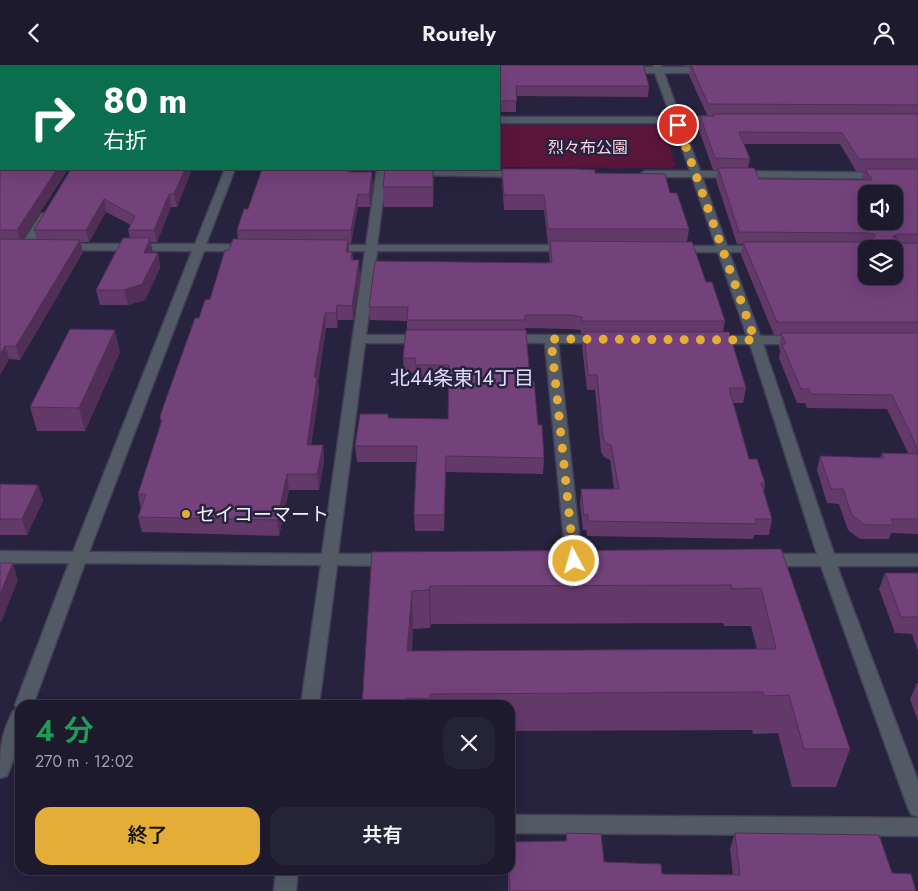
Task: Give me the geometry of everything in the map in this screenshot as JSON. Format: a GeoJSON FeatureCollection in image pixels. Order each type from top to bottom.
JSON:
{"type":"FeatureCollection","features":[{"type":"Feature","properties":{"kind":"street"},"geometry":{"type":"LineString","coordinates":[[658,68],[755,340],[827,559],[918,808]]}},
{"type":"Feature","properties":{"kind":"street"},"geometry":{"type":"LineString","coordinates":[[616,70],[658,68],[719,70]]}},
{"type":"Feature","properties":{"kind":"street"},"geometry":{"type":"LineString","coordinates":[[500,120],[725,120]]}},
{"type":"Feature","properties":{"kind":"street"},"geometry":{"type":"LineString","coordinates":[[26,700],[79,557],[230,170]]}},
{"type":"Feature","properties":{"kind":"street"},"geometry":{"type":"LineString","coordinates":[[311,700],[372,248],[389,172],[529,174]]}},
{"type":"Feature","properties":{"kind":"street"},"geometry":{"type":"LineString","coordinates":[[637,174],[918,176]]}},
{"type":"Feature","properties":{"kind":"street"},"geometry":{"type":"LineString","coordinates":[[50,207],[31,247],[262,248]]}},
{"type":"Feature","properties":{"kind":"street"},"geometry":{"type":"LineString","coordinates":[[321,248],[582,249]]}},
{"type":"Feature","properties":{"kind":"street"},"geometry":{"type":"LineString","coordinates":[[662,249],[773,249]]}},
{"type":"Feature","properties":{"kind":"street"},"geometry":{"type":"LineString","coordinates":[[359,339],[436,339]]}},
{"type":"Feature","properties":{"kind":"street"},"geometry":{"type":"LineString","coordinates":[[494,339],[619,339]]}},
{"type":"Feature","properties":{"kind":"street"},"geometry":{"type":"LineString","coordinates":[[551,339],[574,561]]}},
{"type":"Feature","properties":{"kind":"street"},"geometry":{"type":"LineString","coordinates":[[697,339],[808,340]]}},
{"type":"Feature","properties":{"kind":"street"},"geometry":{"type":"LineString","coordinates":[[0,557],[403,560]]}},
{"type":"Feature","properties":{"kind":"street"},"geometry":{"type":"LineString","coordinates":[[753,560],[918,560]]}},
{"type":"Feature","properties":{"kind":"street"},"geometry":{"type":"LineString","coordinates":[[555,561],[594,561]]}},
{"type":"Feature","properties":{"kind":"street"},"geometry":{"type":"LineString","coordinates":[[0,770],[15,730]]}},
{"type":"Feature","properties":{"kind":"street"},"geometry":{"type":"LineString","coordinates":[[515,824],[918,827]]}},
{"type":"Feature","properties":{"kind":"street"},"geometry":{"type":"LineString","coordinates":[[285,891],[287,875]]}},
{"type":"Feature","properties":{"kind":"green space","name":"烈々布公園"},"geometry":{"type":"Polygon","coordinates":[[[500,125],[655,125],[663,128],[676,166],[668,168],[500,167],[500,125]]]}},
{"type":"Feature","properties":{"kind":"building"},"geometry":{"type":"Polygon","coordinates":[[[500,65],[643,65],[649,86],[516,86],[517,101],[500,101],[500,65]]]}},
{"type":"Feature","properties":{"kind":"building"},"geometry":{"type":"Polygon","coordinates":[[[691,65],[918,65],[918,105],[708,104],[691,65]]]}},
{"type":"Feature","properties":{"kind":"building"},"geometry":{"type":"Polygon","coordinates":[[[713,114],[918,114],[918,159],[859,159],[842,133],[739,132],[750,159],[715,158],[700,116],[714,116],[713,114]]]}},
{"type":"Feature","properties":{"kind":"building"},"geometry":{"type":"Polygon","coordinates":[[[718,168],[754,168],[759,179],[872,180],[865,169],[918,169],[918,234],[897,234],[892,237],[897,240],[871,240],[876,235],[869,233],[739,232],[718,168]]]}},
{"type":"Feature","properties":{"kind":"building"},"geometry":{"type":"Polygon","coordinates":[[[502,169],[575,169],[595,170],[595,173],[665,174],[670,193],[677,193],[689,229],[548,229],[544,195],[504,195],[502,169]]]}},
{"type":"Feature","properties":{"kind":"building"},"geometry":{"type":"Polygon","coordinates":[[[0,170],[56,170],[17,230],[0,230],[0,170]]]}},
{"type":"Feature","properties":{"kind":"building"},"geometry":{"type":"Polygon","coordinates":[[[70,170],[185,170],[174,194],[169,194],[154,230],[128,230],[135,216],[104,199],[86,230],[34,230],[70,170]]]}},
{"type":"Feature","properties":{"kind":"building"},"geometry":{"type":"Polygon","coordinates":[[[262,170],[349,170],[348,172],[372,172],[369,195],[358,194],[351,230],[237,230],[244,209],[248,209],[262,170]]]}},
{"type":"Feature","properties":{"kind":"building"},"geometry":{"type":"Polygon","coordinates":[[[385,170],[433,170],[433,187],[383,187],[385,170]]]}},
{"type":"Feature","properties":{"kind":"building"},"geometry":{"type":"Polygon","coordinates":[[[123,238],[150,238],[144,253],[158,253],[142,284],[124,290],[96,290],[123,238]]]}},
{"type":"Feature","properties":{"kind":"building"},"geometry":{"type":"Polygon","coordinates":[[[0,239],[80,240],[16,346],[5,346],[0,354],[0,239]]]}},
{"type":"Feature","properties":{"kind":"building"},"geometry":{"type":"Polygon","coordinates":[[[233,239],[348,240],[346,252],[352,252],[351,260],[359,260],[352,306],[337,305],[336,313],[325,313],[314,377],[317,377],[307,445],[323,445],[317,474],[287,474],[277,520],[138,517],[146,494],[138,494],[162,420],[160,419],[161,413],[195,318],[199,318],[205,300],[210,299],[225,250],[229,250],[233,239]]]}},
{"type":"Feature","properties":{"kind":"building"},"geometry":{"type":"Polygon","coordinates":[[[550,241],[692,242],[706,282],[712,282],[725,321],[582,321],[582,317],[570,315],[525,315],[525,320],[407,320],[408,307],[369,307],[375,261],[548,263],[552,262],[550,241]]]}},
{"type":"Feature","properties":{"kind":"building"},"geometry":{"type":"Polygon","coordinates":[[[743,242],[858,242],[858,285],[903,285],[903,243],[918,243],[918,322],[777,322],[743,242]]]}},
{"type":"Feature","properties":{"kind":"building"},"geometry":{"type":"Polygon","coordinates":[[[70,329],[115,330],[79,408],[30,407],[70,329]]]}},
{"type":"Feature","properties":{"kind":"building"},"geometry":{"type":"Polygon","coordinates":[[[406,330],[526,330],[530,381],[534,381],[538,425],[542,425],[544,458],[446,456],[444,515],[414,515],[417,446],[355,446],[360,414],[388,414],[388,418],[448,419],[449,365],[415,365],[416,358],[403,358],[406,330]]]}},
{"type":"Feature","properties":{"kind":"building"},"geometry":{"type":"Polygon","coordinates":[[[584,332],[729,332],[746,388],[729,388],[749,459],[757,459],[765,483],[761,483],[772,519],[755,519],[757,524],[588,521],[588,515],[584,515],[581,489],[619,489],[611,445],[606,443],[603,438],[597,375],[588,375],[584,332]]]}},
{"type":"Feature","properties":{"kind":"building"},"geometry":{"type":"Polygon","coordinates":[[[781,333],[918,333],[918,453],[892,395],[811,394],[809,389],[801,389],[782,344],[786,344],[781,333]]]}},
{"type":"Feature","properties":{"kind":"building"},"geometry":{"type":"Polygon","coordinates":[[[882,453],[918,454],[918,519],[891,519],[894,525],[865,525],[852,515],[843,489],[831,489],[820,456],[884,458],[882,453]]]}},
{"type":"Feature","properties":{"kind":"building"},"geometry":{"type":"Polygon","coordinates":[[[0,484],[38,485],[22,519],[0,519],[0,484]]]}},
{"type":"Feature","properties":{"kind":"building"},"geometry":{"type":"Polygon","coordinates":[[[781,549],[850,749],[804,749],[789,695],[764,696],[763,692],[430,694],[430,699],[362,700],[372,552],[781,549]],[[731,585],[430,586],[429,590],[412,591],[407,651],[776,649],[761,588],[732,589],[731,585]]]}},
{"type":"Feature","properties":{"kind":"building"},"geometry":{"type":"Polygon","coordinates":[[[0,563],[13,563],[0,594],[0,563]]]}},
{"type":"Feature","properties":{"kind":"building"},"geometry":{"type":"Polygon","coordinates":[[[885,573],[918,573],[918,617],[901,617],[885,573]]]}},
{"type":"Feature","properties":{"kind":"building"},"geometry":{"type":"Polygon","coordinates":[[[566,833],[601,834],[604,862],[661,864],[662,874],[740,875],[735,833],[879,835],[892,873],[911,874],[916,891],[510,891],[509,875],[515,875],[515,842],[567,841],[566,833]]]}},
{"type":"Feature","properties":{"kind":"place","name":"セイコーマート"},"geometry":{"type":"Point","coordinates":[186,514]}},
{"type":"Feature","properties":{"kind":"district","name":"北44条東14丁目"},"geometry":{"type":"Point","coordinates":[462,378]}},
{"type":"Feature","properties":{"kind":"route"},"geometry":{"type":"LineString","coordinates":[[574,561],[551,339],[755,340],[678,125]]}}]}
